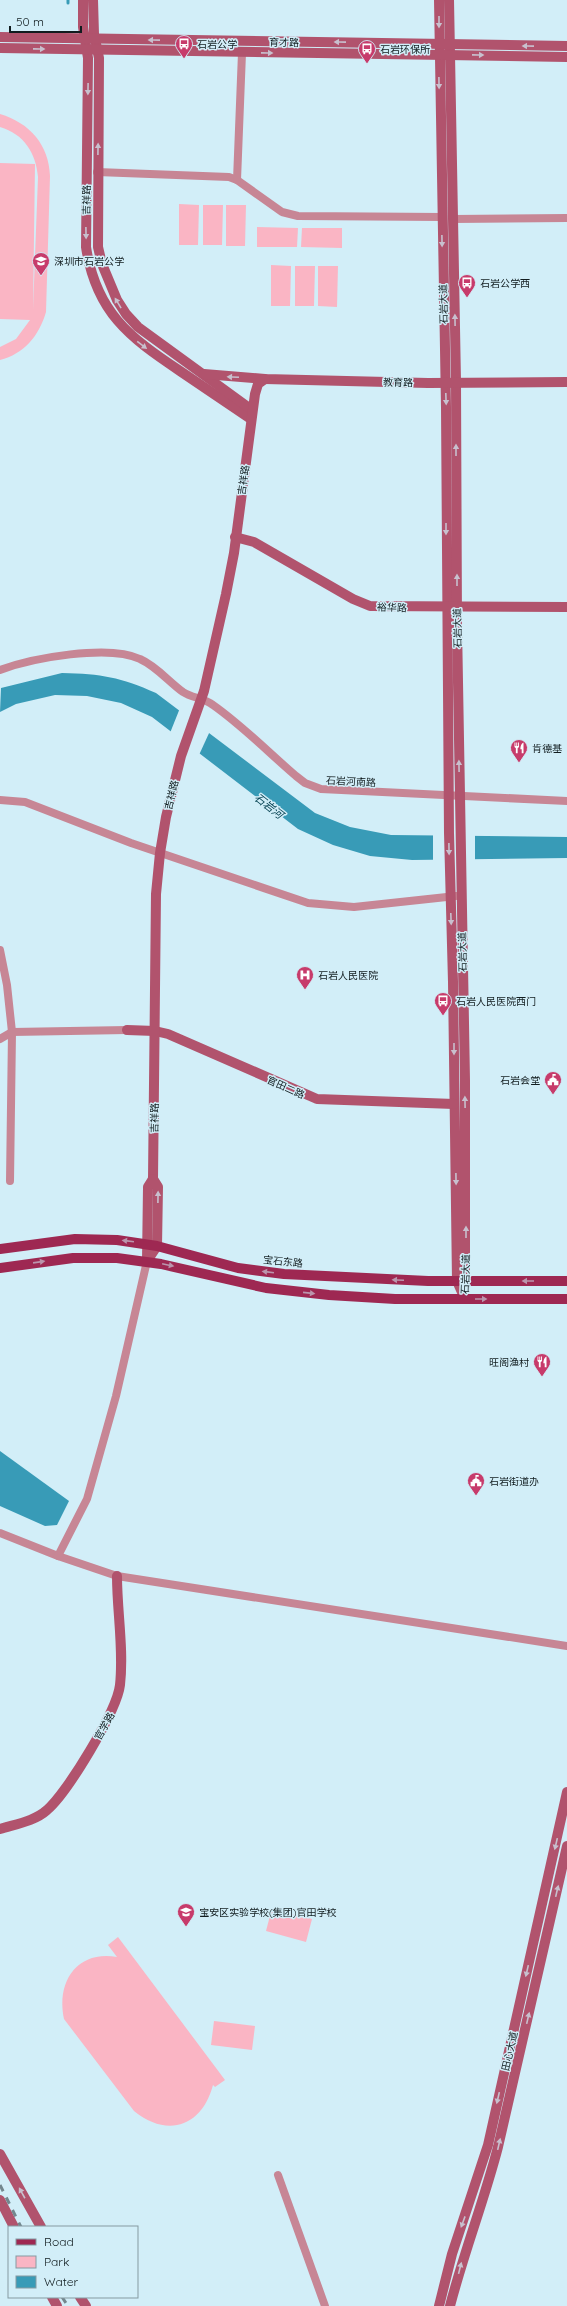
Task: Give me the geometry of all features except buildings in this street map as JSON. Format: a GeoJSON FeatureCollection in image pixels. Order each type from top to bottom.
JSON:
{"type":"FeatureCollection","features":[{"type":"Feature","properties":{"kind":"main road","name":"宝石东路"},"geometry":{"type":"LineString","coordinates":[[0,1249],[75,1239],[117,1240],[157,1246],[238,1268],[284,1274],[461,1281],[567,1281]]}},
{"type":"Feature","properties":{"kind":"main road"},"geometry":{"type":"LineString","coordinates":[[0,1268],[73,1258],[117,1258],[147,1261],[235,1282],[296,1292],[362,1297],[465,1299],[567,1298]]}},
{"type":"Feature","properties":{"kind":"street"},"geometry":{"type":"LineString","coordinates":[[83,0],[90,39]]}},
{"type":"Feature","properties":{"kind":"street"},"geometry":{"type":"LineString","coordinates":[[90,39],[93,0]]}},
{"type":"Feature","properties":{"kind":"street","name":"石岩大道"},"geometry":{"type":"LineString","coordinates":[[439,0],[438,44],[445,382],[451,607],[460,795],[461,1281]]}},
{"type":"Feature","properties":{"kind":"street","name":"石岩大道"},"geometry":{"type":"LineString","coordinates":[[449,0],[456,382],[448,794],[454,1104],[461,1281],[465,1299]]}},
{"type":"Feature","properties":{"kind":"street","name":"育才路"},"geometry":{"type":"LineString","coordinates":[[0,37],[567,46]]}},
{"type":"Feature","properties":{"kind":"street","name":"吉祥路"},"geometry":{"type":"LineString","coordinates":[[90,39],[88,50],[86,247],[90,268],[96,285],[115,319],[136,341],[252,414]]}},
{"type":"Feature","properties":{"kind":"street","name":"吉祥路"},"geometry":{"type":"LineString","coordinates":[[90,39],[99,50],[97,172],[98,247],[102,264],[117,300],[126,314],[138,327],[252,414]]}},
{"type":"Feature","properties":{"kind":"street","name":"育才路"},"geometry":{"type":"LineString","coordinates":[[0,48],[567,57]]}},
{"type":"Feature","properties":{"kind":"street"},"geometry":{"type":"LineString","coordinates":[[237,180],[242,53]]}},
{"type":"Feature","properties":{"kind":"street"},"geometry":{"type":"LineString","coordinates":[[97,172],[219,175],[237,180],[282,212],[298,216],[442,217]]}},
{"type":"Feature","properties":{"kind":"street"},"geometry":{"type":"LineString","coordinates":[[453,219],[567,218]]}},
{"type":"Feature","properties":{"kind":"street","name":"教育路"},"geometry":{"type":"LineString","coordinates":[[200,373],[219,376],[265,379],[445,382],[567,382]]}},
{"type":"Feature","properties":{"kind":"street"},"geometry":{"type":"LineString","coordinates":[[252,414],[256,389],[265,379]]}},
{"type":"Feature","properties":{"kind":"street","name":"吉祥路"},"geometry":{"type":"LineString","coordinates":[[157,1246],[158,1188],[153,1180],[156,894],[160,853],[166,816],[183,747],[202,699],[226,594],[252,414]]}},
{"type":"Feature","properties":{"kind":"street","name":"裕华路"},"geometry":{"type":"LineString","coordinates":[[235,537],[254,542],[361,603],[381,608],[567,607]]}},
{"type":"Feature","properties":{"kind":"street","name":"石岩河南路"},"geometry":{"type":"LineString","coordinates":[[0,670],[47,658],[116,653],[140,659],[187,694],[202,699],[221,711],[296,776],[313,787],[330,791],[448,794],[567,801]]}},
{"type":"Feature","properties":{"kind":"street"},"geometry":{"type":"LineString","coordinates":[[0,800],[25,802],[160,853],[293,899],[323,906],[354,907],[461,895]]}},
{"type":"Feature","properties":{"kind":"street"},"geometry":{"type":"LineString","coordinates":[[0,950],[7,985],[12,1032],[10,1181]]}},
{"type":"Feature","properties":{"kind":"street"},"geometry":{"type":"LineString","coordinates":[[0,1039],[12,1032],[127,1030]]}},
{"type":"Feature","properties":{"kind":"street","name":"官田二路"},"geometry":{"type":"LineString","coordinates":[[127,1030],[155,1031],[168,1034],[317,1099],[454,1104]]}},
{"type":"Feature","properties":{"kind":"street","name":"吉祥路"},"geometry":{"type":"LineString","coordinates":[[147,1261],[146,1244],[148,1187],[153,1180]]}},
{"type":"Feature","properties":{"kind":"street"},"geometry":{"type":"LineString","coordinates":[[58,1556],[87,1499],[116,1396],[147,1261],[157,1246]]}},
{"type":"Feature","properties":{"kind":"street"},"geometry":{"type":"LineString","coordinates":[[0,1533],[58,1556],[117,1576],[567,1646]]}},
{"type":"Feature","properties":{"kind":"street","name":"官学路"},"geometry":{"type":"LineString","coordinates":[[0,1829],[35,1818],[53,1804],[75,1773],[113,1710],[120,1687],[121,1670],[117,1576]]}},
{"type":"Feature","properties":{"kind":"street","name":"田心大道"},"geometry":{"type":"LineString","coordinates":[[439,2306],[452,2254],[488,2145],[565,1813],[567,1792]]}},
{"type":"Feature","properties":{"kind":"street","name":"田心大道"},"geometry":{"type":"LineString","coordinates":[[450,2306],[462,2260],[488,2185],[498,2147],[567,1846]]}},
{"type":"Feature","properties":{"kind":"street"},"geometry":{"type":"LineString","coordinates":[[0,2154],[40,2226]]}},
{"type":"Feature","properties":{"kind":"street"},"geometry":{"type":"LineString","coordinates":[[278,2175],[325,2306]]}},
{"type":"Feature","properties":{"kind":"street"},"geometry":{"type":"LineString","coordinates":[[0,2200],[13,2226]]}},
{"type":"Feature","properties":{"kind":"green space"},"geometry":{"type":"Polygon","coordinates":[[[0,114],[20,123],[29,129],[36,137],[46,154],[50,176],[46,312],[39,329],[29,343],[23,349],[0,360],[0,347],[16,339],[30,320],[0,319],[0,163],[35,164],[33,310],[38,177],[35,160],[31,152],[16,134],[0,127],[0,114]]]}},
{"type":"Feature","properties":{"kind":"green space"},"geometry":{"type":"Polygon","coordinates":[[[179,204],[199,205],[198,245],[179,245],[179,204]]]}},
{"type":"Feature","properties":{"kind":"green space"},"geometry":{"type":"Polygon","coordinates":[[[203,205],[223,205],[222,245],[203,245],[203,205]]]}},
{"type":"Feature","properties":{"kind":"green space"},"geometry":{"type":"Polygon","coordinates":[[[226,205],[246,205],[245,246],[226,246],[226,205]]]}},
{"type":"Feature","properties":{"kind":"green space"},"geometry":{"type":"Polygon","coordinates":[[[257,227],[298,228],[297,247],[257,247],[257,227]]]}},
{"type":"Feature","properties":{"kind":"green space"},"geometry":{"type":"Polygon","coordinates":[[[302,228],[342,228],[342,248],[301,247],[302,228]]]}},
{"type":"Feature","properties":{"kind":"green space"},"geometry":{"type":"Polygon","coordinates":[[[271,265],[291,266],[290,306],[271,306],[271,265]]]}},
{"type":"Feature","properties":{"kind":"green space"},"geometry":{"type":"Polygon","coordinates":[[[295,266],[315,266],[314,306],[295,306],[295,266]]]}},
{"type":"Feature","properties":{"kind":"green space"},"geometry":{"type":"Polygon","coordinates":[[[318,266],[338,266],[337,307],[318,306],[318,266]]]}},
{"type":"Feature","properties":{"kind":"green space"},"geometry":{"type":"Polygon","coordinates":[[[272,1908],[312,1919],[306,1942],[266,1931],[272,1908]]]}},
{"type":"Feature","properties":{"kind":"green space"},"geometry":{"type":"Polygon","coordinates":[[[118,1937],[225,2080],[215,2087],[213,2085],[208,2099],[201,2111],[192,2119],[182,2124],[171,2126],[159,2124],[146,2119],[134,2111],[64,2019],[62,2005],[63,1993],[72,1972],[81,1964],[91,1959],[103,1956],[117,1957],[108,1945],[118,1937]]]}},
{"type":"Feature","properties":{"kind":"green space"},"geometry":{"type":"Polygon","coordinates":[[[214,2021],[255,2026],[252,2050],[211,2045],[214,2021]]]}},
{"type":"Feature","properties":{"kind":"water","name":"石岩河"},"geometry":{"type":"Polygon","coordinates":[[[62,673],[110,677],[132,683],[156,693],[315,813],[350,827],[391,835],[567,837],[567,858],[412,860],[370,856],[333,845],[298,829],[152,717],[121,703],[87,696],[55,695],[16,704],[0,712],[1,688],[62,673]]]}},
{"type":"Feature","properties":{"kind":"water"},"geometry":{"type":"Polygon","coordinates":[[[0,1451],[69,1501],[57,1525],[45,1526],[0,1506],[0,1451]]]}},
{"type":"Feature","properties":{"kind":"pier"},"geometry":{"type":"Polygon","coordinates":[[[180,708],[210,731],[199,755],[170,733],[180,708]]]}},
{"type":"Feature","properties":{"kind":"pier"},"geometry":{"type":"Polygon","coordinates":[[[433,835],[475,835],[475,862],[433,862],[433,835]]]}},
{"type":"Feature","properties":{"kind":"railway"},"geometry":{"type":"LineString","coordinates":[[0,2185],[20,2226]]}},
{"type":"Feature","properties":{"kind":"railway"},"geometry":{"type":"LineString","coordinates":[[63,2298],[68,2306]]}},
{"type":"Feature","properties":{"kind":"place","name":"石岩公学"},"geometry":{"type":"Point","coordinates":[184,59]}},
{"type":"Feature","properties":{"kind":"place","name":"石岩环保所"},"geometry":{"type":"Point","coordinates":[367,64]}},
{"type":"Feature","properties":{"kind":"place","name":"深圳市石岩公学"},"geometry":{"type":"Point","coordinates":[41,276]}},
{"type":"Feature","properties":{"kind":"place","name":"石岩公学西"},"geometry":{"type":"Point","coordinates":[467,298]}},
{"type":"Feature","properties":{"kind":"place","name":"肯德基"},"geometry":{"type":"Point","coordinates":[519,763]}},
{"type":"Feature","properties":{"kind":"place","name":"石岩人民医院"},"geometry":{"type":"Point","coordinates":[305,990]}},
{"type":"Feature","properties":{"kind":"place","name":"石岩人民医院西门"},"geometry":{"type":"Point","coordinates":[443,1016]}},
{"type":"Feature","properties":{"kind":"place","name":"石岩会堂"},"geometry":{"type":"Point","coordinates":[553,1095]}},
{"type":"Feature","properties":{"kind":"place","name":"旺阁渔村"},"geometry":{"type":"Point","coordinates":[542,1377]}},
{"type":"Feature","properties":{"kind":"place","name":"石岩街道办"},"geometry":{"type":"Point","coordinates":[476,1496]}},
{"type":"Feature","properties":{"kind":"place","name":"宝安区实验学校(集团)官田学校"},"geometry":{"type":"Point","coordinates":[186,1927]}}]}
